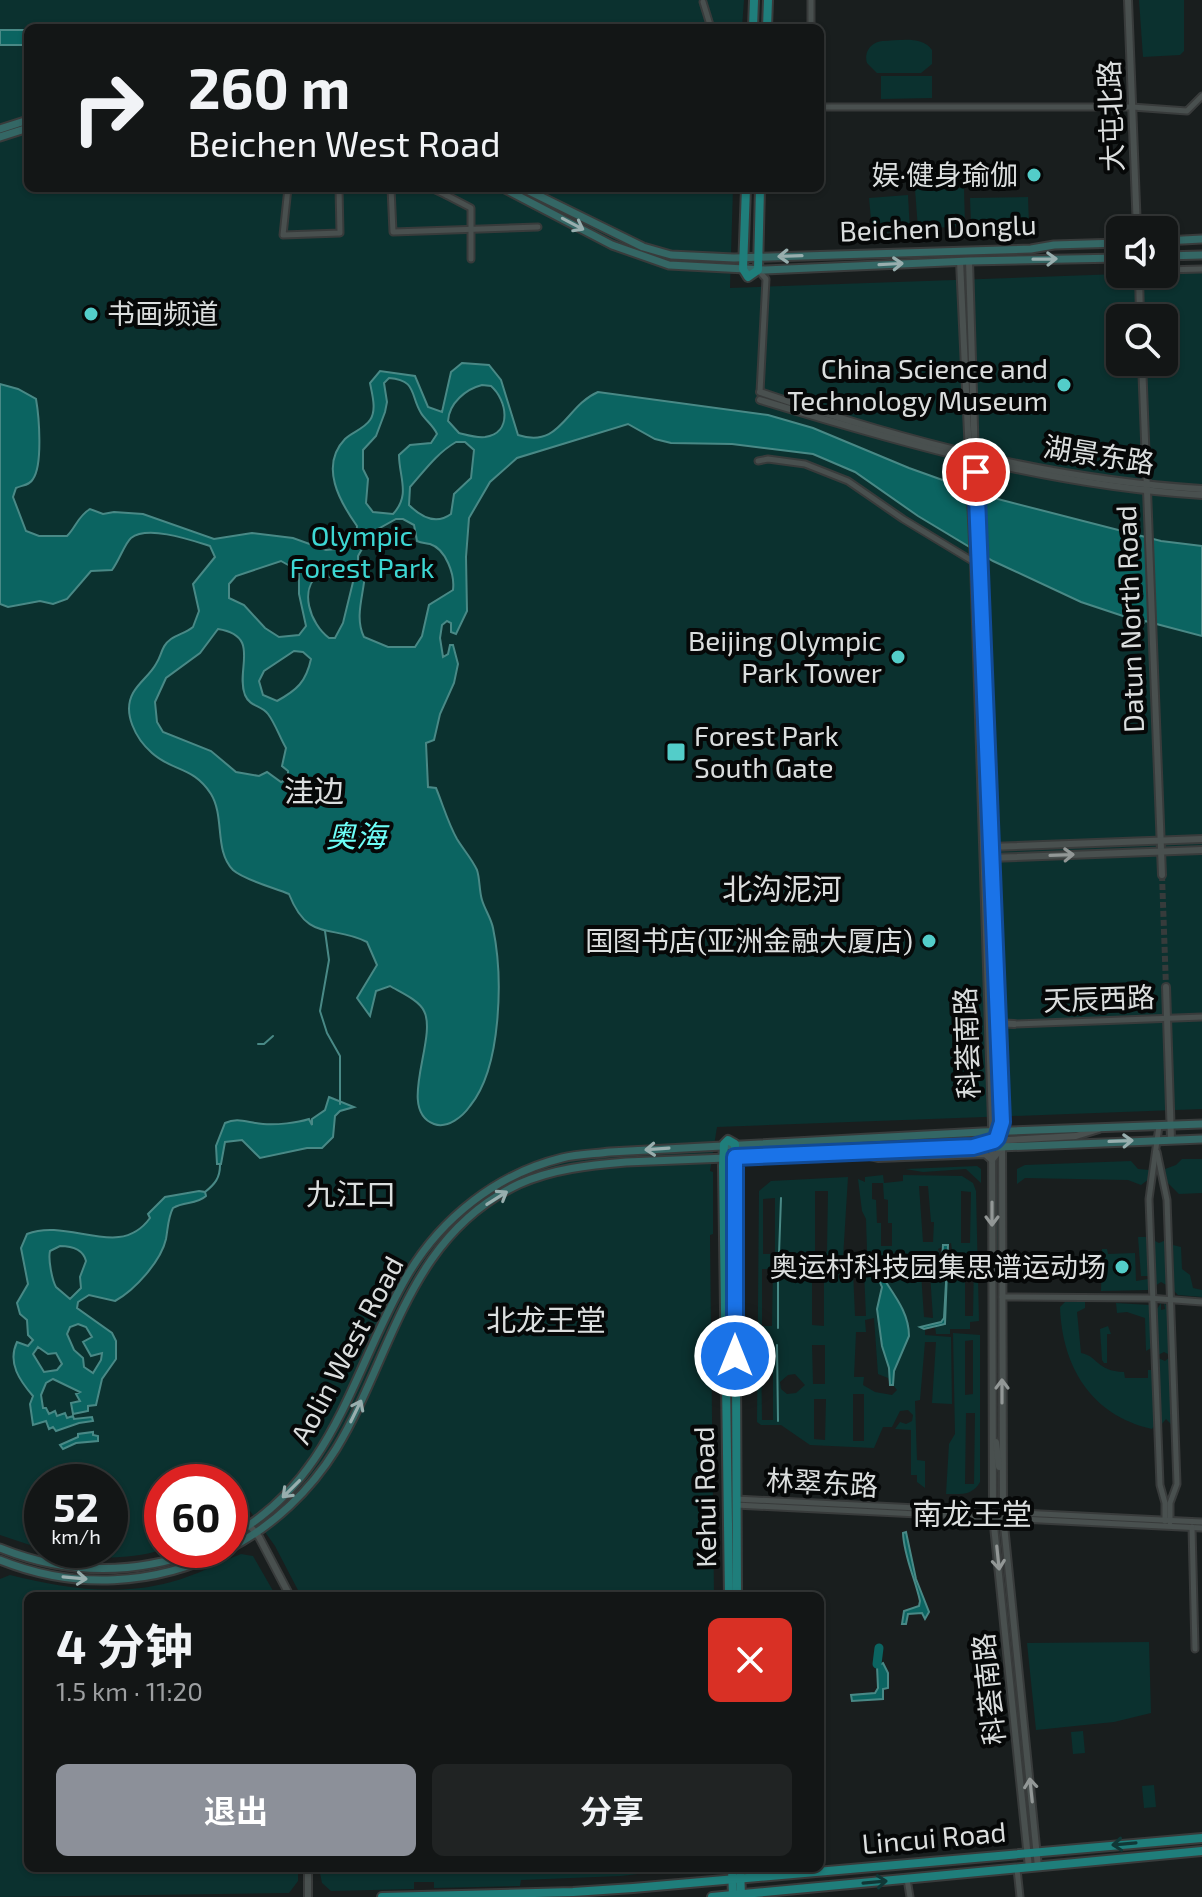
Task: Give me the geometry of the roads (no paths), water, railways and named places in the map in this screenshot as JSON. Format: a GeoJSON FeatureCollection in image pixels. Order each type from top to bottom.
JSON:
{"type":"FeatureCollection","features":[{"type":"Feature","properties":{"kind":"main road"},"geometry":{"type":"LineString","coordinates":[[753,24],[754,0]]}},
{"type":"Feature","properties":{"kind":"main road"},"geometry":{"type":"LineString","coordinates":[[767,24],[768,0]]}},
{"type":"Feature","properties":{"kind":"main road"},"geometry":{"type":"LineString","coordinates":[[0,129],[24,121]]}},
{"type":"Feature","properties":{"kind":"main road"},"geometry":{"type":"LineString","coordinates":[[0,137],[24,129]]}},
{"type":"Feature","properties":{"kind":"main road"},"geometry":{"type":"LineString","coordinates":[[511,192],[612,245],[669,265],[743,269]]}},
{"type":"Feature","properties":{"kind":"main road","name":"Beichen Donglu"},"geometry":{"type":"LineString","coordinates":[[531,192],[643,247],[671,255],[743,258],[1031,249],[1106,243]]}},
{"type":"Feature","properties":{"kind":"main road"},"geometry":{"type":"LineString","coordinates":[[746,192],[743,269],[748,277],[758,270],[760,192]]}},
{"type":"Feature","properties":{"kind":"main road"},"geometry":{"type":"LineString","coordinates":[[1178,240],[1202,239]]}},
{"type":"Feature","properties":{"kind":"main road"},"geometry":{"type":"LineString","coordinates":[[1178,256],[1202,255]]}},
{"type":"Feature","properties":{"kind":"main road","name":"Beichen Donglu"},"geometry":{"type":"LineString","coordinates":[[758,270],[1106,258]]}},
{"type":"Feature","properties":{"kind":"main road"},"geometry":{"type":"LineString","coordinates":[[724,1144],[728,1140],[735,1144],[992,1131],[1002,1126],[1202,1124]]}},
{"type":"Feature","properties":{"kind":"main road","name":"Aolin West Road"},"geometry":{"type":"LineString","coordinates":[[248,1537],[302,1494],[336,1450],[423,1268],[453,1232],[487,1203],[520,1184],[586,1165],[1202,1139]]}},
{"type":"Feature","properties":{"kind":"main road","name":"Aolin West Road"},"geometry":{"type":"LineString","coordinates":[[248,1521],[284,1497],[311,1466],[340,1418],[408,1273],[447,1223],[480,1194],[519,1173],[563,1158],[724,1144]]}},
{"type":"Feature","properties":{"kind":"main road","name":"Kehui Road"},"geometry":{"type":"LineString","coordinates":[[724,1144],[737,1592]]}},
{"type":"Feature","properties":{"kind":"main road","name":"Kehui Road"},"geometry":{"type":"LineString","coordinates":[[729,1592],[735,1144]]}},
{"type":"Feature","properties":{"kind":"main road"},"geometry":{"type":"LineString","coordinates":[[0,1546],[55,1565],[106,1569],[144,1566]]}},
{"type":"Feature","properties":{"kind":"main road","name":"Aolin West Road"},"geometry":{"type":"LineString","coordinates":[[0,1560],[60,1577],[122,1580],[183,1568]]}},
{"type":"Feature","properties":{"kind":"main road","name":"Lincui Road"},"geometry":{"type":"LineString","coordinates":[[824,1870],[1202,1838]]}},
{"type":"Feature","properties":{"kind":"main road"},"geometry":{"type":"LineString","coordinates":[[1056,1850],[1058,1865]]}},
{"type":"Feature","properties":{"kind":"main road","name":"Lincui Road"},"geometry":{"type":"LineString","coordinates":[[710,1897],[1202,1851]]}},
{"type":"Feature","properties":{"kind":"main road","name":"Lincui Road"},"geometry":{"type":"LineString","coordinates":[[382,1897],[573,1892],[796,1872]]}},
{"type":"Feature","properties":{"kind":"main road"},"geometry":{"type":"LineString","coordinates":[[737,1895],[738,1875]]}},
{"type":"Feature","properties":{"kind":"main road"},"geometry":{"type":"LineString","coordinates":[[761,1875],[762,1891]]}},
{"type":"Feature","properties":{"kind":"main road"},"geometry":{"type":"LineString","coordinates":[[707,1881],[710,1897]]}},
{"type":"Feature","properties":{"kind":"street"},"geometry":{"type":"LineString","coordinates":[[811,0],[811,24]]}},
{"type":"Feature","properties":{"kind":"street","name":"大屯北路"},"geometry":{"type":"LineString","coordinates":[[1128,0],[1136,216]]}},
{"type":"Feature","properties":{"kind":"street"},"geometry":{"type":"LineString","coordinates":[[703,2],[710,24]]}},
{"type":"Feature","properties":{"kind":"street"},"geometry":{"type":"LineString","coordinates":[[824,107],[1132,107],[1187,111],[1202,96]]}},
{"type":"Feature","properties":{"kind":"street"},"geometry":{"type":"LineString","coordinates":[[288,192],[283,235],[340,233],[339,192]]}},
{"type":"Feature","properties":{"kind":"street"},"geometry":{"type":"LineString","coordinates":[[391,192],[393,232],[538,227]]}},
{"type":"Feature","properties":{"kind":"street"},"geometry":{"type":"LineString","coordinates":[[440,192],[471,208],[471,259]]}},
{"type":"Feature","properties":{"kind":"street","name":"科荟南路"},"geometry":{"type":"LineString","coordinates":[[960,261],[972,457]]}},
{"type":"Feature","properties":{"kind":"street","name":"科荟南路"},"geometry":{"type":"LineString","coordinates":[[969,261],[973,493],[987,848]]}},
{"type":"Feature","properties":{"kind":"street"},"geometry":{"type":"LineString","coordinates":[[1178,270],[1202,269]]}},
{"type":"Feature","properties":{"kind":"street"},"geometry":{"type":"LineString","coordinates":[[758,270],[766,279],[760,396]]}},
{"type":"Feature","properties":{"kind":"street","name":"Datun North Road"},"geometry":{"type":"LineString","coordinates":[[1143,376],[1162,875]]}},
{"type":"Feature","properties":{"kind":"street","name":"湖景东路"},"geometry":{"type":"LineString","coordinates":[[760,396],[905,444],[1064,478],[1202,492]]}},
{"type":"Feature","properties":{"kind":"street"},"geometry":{"type":"LineString","coordinates":[[758,461],[768,459],[805,464],[848,481],[974,562]]}},
{"type":"Feature","properties":{"kind":"street","name":"科荟南路"},"geometry":{"type":"LineString","coordinates":[[976,553],[974,562],[1002,1126],[999,1515]]}},
{"type":"Feature","properties":{"kind":"street"},"geometry":{"type":"LineString","coordinates":[[987,848],[1202,839]]}},
{"type":"Feature","properties":{"kind":"street"},"geometry":{"type":"LineString","coordinates":[[988,858],[1202,850]]}},
{"type":"Feature","properties":{"kind":"street","name":"科荟南路"},"geometry":{"type":"LineString","coordinates":[[988,858],[993,1431],[1033,1868]]}},
{"type":"Feature","properties":{"kind":"street"},"geometry":{"type":"LineString","coordinates":[[1166,987],[1171,1139]]}},
{"type":"Feature","properties":{"kind":"street","name":"天辰西路"},"geometry":{"type":"LineString","coordinates":[[988,1025],[1202,1017]]}},
{"type":"Feature","properties":{"kind":"street"},"geometry":{"type":"LineString","coordinates":[[1159,1125],[1149,1199],[1160,1485],[1167,1523]]}},
{"type":"Feature","properties":{"kind":"street"},"geometry":{"type":"LineString","coordinates":[[973,1147],[994,1141],[1002,1126]]}},
{"type":"Feature","properties":{"kind":"street"},"geometry":{"type":"LineString","coordinates":[[853,1152],[878,1158],[985,1154],[992,1160],[1008,1140],[1076,1136],[1104,1127]]}},
{"type":"Feature","properties":{"kind":"street"},"geometry":{"type":"LineString","coordinates":[[1002,1229],[1005,1162],[1015,1145]]}},
{"type":"Feature","properties":{"kind":"street"},"geometry":{"type":"LineString","coordinates":[[1156,1151],[1167,1200],[1177,1486],[1167,1523]]}},
{"type":"Feature","properties":{"kind":"street"},"geometry":{"type":"LineString","coordinates":[[992,1181],[997,1178],[1002,1181]]}},
{"type":"Feature","properties":{"kind":"street"},"geometry":{"type":"LineString","coordinates":[[1151,1184],[1164,1184]]}},
{"type":"Feature","properties":{"kind":"street"},"geometry":{"type":"LineString","coordinates":[[1002,1297],[1153,1298],[1202,1302]]}},
{"type":"Feature","properties":{"kind":"street"},"geometry":{"type":"LineString","coordinates":[[1160,1485],[1169,1492],[1177,1486]]}},
{"type":"Feature","properties":{"kind":"street","name":"林翠东路"},"geometry":{"type":"LineString","coordinates":[[732,1502],[1202,1525]]}},
{"type":"Feature","properties":{"kind":"street"},"geometry":{"type":"LineString","coordinates":[[248,1523],[256,1532],[288,1592]]}},
{"type":"Feature","properties":{"kind":"street","name":"林翠东路"},"geometry":{"type":"LineString","coordinates":[[1167,1523],[1192,1527],[1202,1525]]}},
{"type":"Feature","properties":{"kind":"street"},"geometry":{"type":"LineString","coordinates":[[1192,1527],[1195,1649]]}},
{"type":"Feature","properties":{"kind":"street"},"geometry":{"type":"LineString","coordinates":[[1017,1869],[1020,1897]]}},
{"type":"Feature","properties":{"kind":"street"},"geometry":{"type":"LineString","coordinates":[[308,1872],[308,1897]]}},
{"type":"Feature","properties":{"kind":"street"},"geometry":{"type":"LineString","coordinates":[[907,1879],[910,1897]]}},
{"type":"Feature","properties":{"kind":"water"},"geometry":{"type":"Polygon","coordinates":[[[0,30],[24,30],[24,45],[0,45],[0,30]]]}},
{"type":"Feature","properties":{"kind":"water","name":"奥海"},"geometry":{"type":"Polygon","coordinates":[[[462,363],[489,365],[501,380],[518,435],[532,438],[554,431],[587,398],[598,392],[768,415],[813,428],[909,468],[990,497],[1161,541],[1202,546],[1202,636],[1144,623],[1081,602],[993,561],[918,516],[855,472],[813,454],[732,444],[671,443],[655,439],[628,424],[517,458],[490,482],[469,518],[467,611],[456,634],[451,632],[451,623],[447,621],[442,625],[440,638],[443,657],[453,645],[458,664],[434,740],[426,743],[428,787],[436,788],[454,833],[477,870],[482,900],[493,928],[499,995],[494,1045],[481,1089],[459,1117],[445,1125],[434,1124],[423,1116],[418,1104],[427,1023],[422,1007],[390,986],[376,991],[370,1016],[357,998],[377,965],[367,942],[313,926],[304,920],[289,894],[233,870],[221,844],[218,813],[211,794],[197,778],[152,753],[132,725],[129,709],[133,693],[154,668],[168,642],[193,627],[199,611],[193,584],[215,557],[210,546],[158,533],[138,534],[129,540],[112,570],[91,571],[67,599],[53,604],[40,601],[8,607],[0,604],[0,384],[36,399],[39,440],[36,472],[30,483],[16,488],[13,497],[26,531],[39,536],[67,536],[90,509],[103,514],[143,514],[214,539],[252,533],[293,538],[326,550],[347,548],[356,539],[357,526],[339,495],[333,472],[337,450],[372,416],[370,383],[380,371],[415,376],[428,407],[442,412],[451,372],[462,363]],[[389,378],[384,383],[387,402],[376,436],[363,450],[363,469],[368,479],[366,503],[373,512],[393,514],[403,493],[399,455],[410,445],[431,443],[437,434],[421,413],[409,385],[389,378]],[[482,385],[470,390],[451,408],[448,421],[459,433],[482,437],[494,434],[503,423],[501,399],[491,386],[482,385]],[[456,442],[443,451],[410,487],[409,505],[434,519],[451,514],[454,494],[471,478],[474,450],[465,442],[456,442]],[[396,519],[371,533],[358,556],[358,566],[365,573],[360,613],[364,637],[388,647],[415,647],[422,636],[429,605],[453,590],[451,570],[445,557],[436,547],[417,541],[414,525],[403,519],[396,519]],[[281,561],[236,576],[229,584],[229,598],[244,605],[265,628],[279,637],[299,635],[306,626],[299,594],[299,571],[281,561]],[[320,574],[309,588],[309,606],[316,624],[329,638],[335,638],[343,623],[353,582],[349,577],[333,578],[320,574]],[[218,629],[200,653],[166,678],[155,702],[157,722],[163,732],[211,751],[236,772],[259,776],[267,772],[281,782],[288,779],[288,771],[282,766],[286,748],[271,718],[245,695],[244,655],[239,639],[218,629]],[[294,651],[264,671],[259,681],[263,695],[277,701],[300,684],[311,659],[303,652],[294,651]]]}},
{"type":"Feature","properties":{"kind":"water"},"geometry":{"type":"Polygon","coordinates":[[[329,1097],[354,1107],[335,1116],[333,1137],[322,1148],[260,1158],[242,1140],[225,1142],[221,1164],[217,1164],[216,1146],[225,1123],[239,1120],[281,1124],[309,1119],[312,1125],[312,1119],[325,1110],[329,1097]]]}},
{"type":"Feature","properties":{"kind":"water"},"geometry":{"type":"Polygon","coordinates":[[[199,1191],[205,1192],[206,1196],[173,1208],[159,1256],[131,1290],[115,1301],[89,1295],[78,1302],[77,1308],[112,1333],[116,1341],[116,1359],[102,1379],[96,1405],[88,1406],[88,1411],[73,1414],[71,1403],[80,1401],[76,1394],[80,1392],[53,1379],[46,1383],[41,1395],[43,1408],[49,1414],[55,1411],[57,1416],[65,1413],[67,1418],[92,1417],[93,1421],[56,1431],[53,1427],[49,1429],[46,1421],[33,1425],[30,1404],[33,1396],[20,1378],[13,1357],[17,1342],[28,1346],[33,1340],[28,1335],[27,1320],[20,1314],[17,1303],[28,1284],[21,1248],[27,1234],[60,1230],[124,1236],[138,1230],[165,1197],[199,1191]],[[60,1246],[50,1251],[53,1280],[56,1287],[70,1299],[81,1288],[80,1277],[86,1261],[76,1249],[60,1246]],[[78,1324],[70,1327],[67,1334],[74,1350],[83,1358],[84,1367],[93,1373],[102,1353],[91,1356],[83,1342],[92,1337],[86,1327],[78,1324]],[[38,1347],[33,1354],[44,1372],[57,1370],[62,1364],[56,1353],[48,1354],[38,1347]]]}},
{"type":"Feature","properties":{"kind":"water"},"geometry":{"type":"Polygon","coordinates":[[[943,1245],[948,1245],[945,1324],[924,1329],[920,1327],[941,1322],[944,1318],[947,1265],[942,1261],[943,1245]]]}},
{"type":"Feature","properties":{"kind":"water"},"geometry":{"type":"Polygon","coordinates":[[[871,1253],[908,1324],[909,1336],[894,1371],[893,1385],[890,1385],[877,1309],[882,1287],[866,1256],[871,1253]]]}},
{"type":"Feature","properties":{"kind":"water"},"geometry":{"type":"Polygon","coordinates":[[[93,1432],[98,1436],[98,1441],[76,1443],[63,1449],[60,1445],[78,1437],[78,1434],[93,1432]]]}},
{"type":"Feature","properties":{"kind":"water"},"geometry":{"type":"Polygon","coordinates":[[[906,1532],[916,1579],[929,1612],[925,1619],[922,1613],[908,1614],[906,1624],[902,1624],[904,1611],[919,1606],[920,1601],[905,1551],[903,1533],[906,1532]]]}},
{"type":"Feature","properties":{"kind":"water"},"geometry":{"type":"Polygon","coordinates":[[[883,1663],[888,1673],[888,1688],[883,1689],[883,1699],[852,1701],[851,1695],[875,1693],[878,1688],[877,1666],[883,1663]]]}},
{"type":"Feature","properties":{"kind":"waterway"},"geometry":{"type":"LineString","coordinates":[[325,931],[329,960],[320,1011],[327,1033],[340,1056],[340,1104]]}},
{"type":"Feature","properties":{"kind":"waterway"},"geometry":{"type":"LineString","coordinates":[[258,1044],[264,1044],[273,1036]]}},
{"type":"Feature","properties":{"kind":"waterway"},"geometry":{"type":"LineString","coordinates":[[205,1192],[216,1180],[220,1165]]}},
{"type":"Feature","properties":{"kind":"waterway"},"geometry":{"type":"LineString","coordinates":[[779,1254],[781,1198]]}},
{"type":"Feature","properties":{"kind":"waterway"},"geometry":{"type":"LineString","coordinates":[[778,1269],[778,1328]]}},
{"type":"Feature","properties":{"kind":"waterway"},"geometry":{"type":"LineString","coordinates":[[777,1345],[778,1421]]}},
{"type":"Feature","properties":{"kind":"waterway"},"geometry":{"type":"LineString","coordinates":[[877,1664],[879,1648]]}},
{"type":"Feature","properties":{"kind":"tunnel"},"geometry":{"type":"LineString","coordinates":[[1162,875],[1166,987]]}},
{"type":"Feature","properties":{"kind":"place","name":"娱·健身瑜伽"},"geometry":{"type":"Point","coordinates":[1034,175]}},
{"type":"Feature","properties":{"kind":"place","name":"书画频道"},"geometry":{"type":"Point","coordinates":[91,314]}},
{"type":"Feature","properties":{"kind":"place","name":"China Science and Technology Museum"},"geometry":{"type":"Point","coordinates":[1064,385]}},
{"type":"Feature","properties":{"kind":"place","name":"Beijing Olympic Park Tower"},"geometry":{"type":"Point","coordinates":[898,657]}},
{"type":"Feature","properties":{"kind":"place","name":"Forest Park South Gate"},"geometry":{"type":"Point","coordinates":[676,752]}},
{"type":"Feature","properties":{"kind":"place","name":"国图书店(亚洲金融大厦店)"},"geometry":{"type":"Point","coordinates":[929,941]}},
{"type":"Feature","properties":{"kind":"place","name":"奥运村科技园集思谱运动场"},"geometry":{"type":"Point","coordinates":[1122,1267]}},
{"type":"Feature","properties":{"kind":"district","name":"洼边"},"geometry":{"type":"Point","coordinates":[314,792]}},
{"type":"Feature","properties":{"kind":"district","name":"北沟泥河"},"geometry":{"type":"Point","coordinates":[782,890]}},
{"type":"Feature","properties":{"kind":"district","name":"九江口"},"geometry":{"type":"Point","coordinates":[351,1195]}},
{"type":"Feature","properties":{"kind":"district","name":"北龙王堂"},"geometry":{"type":"Point","coordinates":[546,1321]}},
{"type":"Feature","properties":{"kind":"district","name":"南龙王堂"},"geometry":{"type":"Point","coordinates":[972,1515]}},
{"type":"Feature","properties":{"kind":"park label","name":"Olympic Forest Park"},"geometry":{"type":"Point","coordinates":[362,552]}}]}
